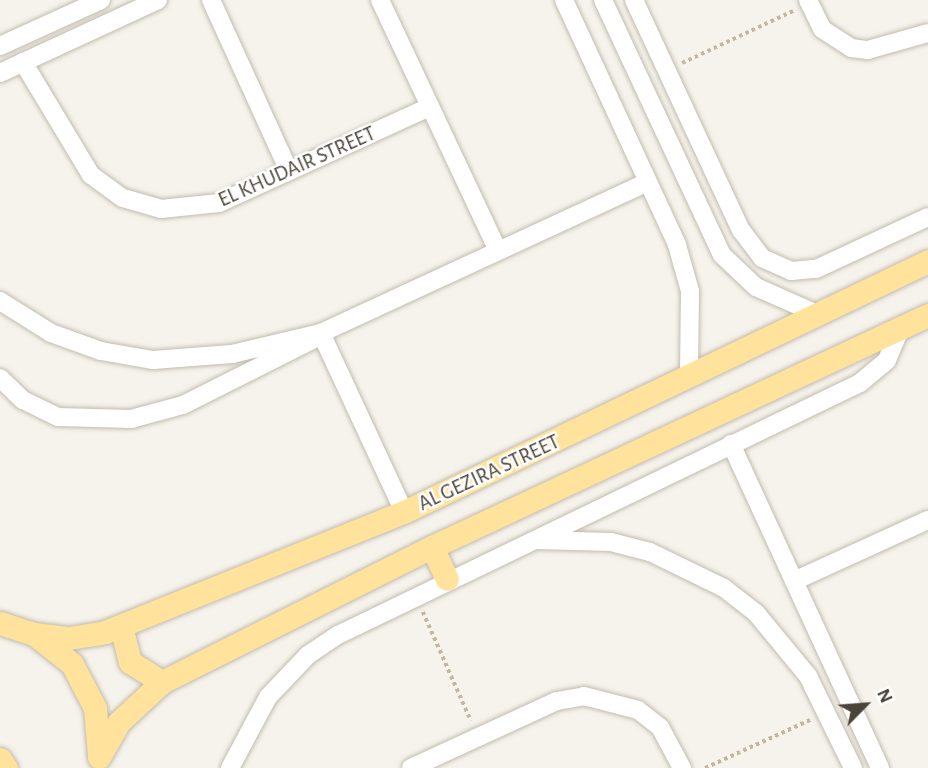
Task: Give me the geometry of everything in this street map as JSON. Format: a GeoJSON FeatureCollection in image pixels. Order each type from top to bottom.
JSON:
{"type":"FeatureCollection","features":[{"type":"Feature","properties":{"kind":"main road","name":"AL GEZIRA STREET"},"geometry":{"type":"LineString","coordinates":[[34,634],[78,637],[121,626],[404,512],[928,261]]}},
{"type":"Feature","properties":{"kind":"main road","name":"AL GEZIRA STREET"},"geometry":{"type":"LineString","coordinates":[[97,762],[132,706],[162,682],[432,547],[928,315]]}},
{"type":"Feature","properties":{"kind":"main road"},"geometry":{"type":"LineString","coordinates":[[432,547],[447,579]]}},
{"type":"Feature","properties":{"kind":"main road"},"geometry":{"type":"LineString","coordinates":[[0,623],[34,634],[54,647],[86,685],[99,732],[97,762]]}},
{"type":"Feature","properties":{"kind":"main road"},"geometry":{"type":"LineString","coordinates":[[121,626],[130,662],[162,682]]}},
{"type":"Feature","properties":{"kind":"main road"},"geometry":{"type":"LineString","coordinates":[[0,759],[6,768]]}},
{"type":"Feature","properties":{"kind":"street"},"geometry":{"type":"LineString","coordinates":[[0,46],[101,0]]}},
{"type":"Feature","properties":{"kind":"street"},"geometry":{"type":"LineString","coordinates":[[0,73],[158,0]]}},
{"type":"Feature","properties":{"kind":"street"},"geometry":{"type":"LineString","coordinates":[[211,0],[289,171]]}},
{"type":"Feature","properties":{"kind":"street"},"geometry":{"type":"LineString","coordinates":[[380,0],[498,251]]}},
{"type":"Feature","properties":{"kind":"street"},"geometry":{"type":"LineString","coordinates":[[564,0],[677,245],[690,291],[689,376]]}},
{"type":"Feature","properties":{"kind":"street"},"geometry":{"type":"LineString","coordinates":[[603,0],[722,255],[756,287],[817,314]]}},
{"type":"Feature","properties":{"kind":"street"},"geometry":{"type":"LineString","coordinates":[[634,0],[741,230],[762,258],[791,271],[816,269],[928,217]]}},
{"type":"Feature","properties":{"kind":"street"},"geometry":{"type":"LineString","coordinates":[[809,1],[822,29],[851,48],[868,50],[928,33]]}},
{"type":"Feature","properties":{"kind":"street","name":"EL KHUDAIR STREET"},"geometry":{"type":"LineString","coordinates":[[23,62],[78,160],[123,198],[161,209],[200,208],[430,107]]}},
{"type":"Feature","properties":{"kind":"street"},"geometry":{"type":"LineString","coordinates":[[0,301],[75,343],[153,360],[205,359],[321,333],[648,182]]}},
{"type":"Feature","properties":{"kind":"street"},"geometry":{"type":"LineString","coordinates":[[230,768],[252,720],[294,668],[338,635],[415,594],[875,373],[896,344],[901,327]]}},
{"type":"Feature","properties":{"kind":"street"},"geometry":{"type":"LineString","coordinates":[[0,378],[23,400],[58,417],[131,419],[183,405],[305,347],[321,333]]}},
{"type":"Feature","properties":{"kind":"street"},"geometry":{"type":"LineString","coordinates":[[321,333],[404,512]]}},
{"type":"Feature","properties":{"kind":"street"},"geometry":{"type":"LineString","coordinates":[[731,444],[880,768]]}},
{"type":"Feature","properties":{"kind":"street"},"geometry":{"type":"LineString","coordinates":[[794,581],[928,520]]}},
{"type":"Feature","properties":{"kind":"street"},"geometry":{"type":"LineString","coordinates":[[529,540],[597,541],[650,552],[724,587],[784,642],[827,712],[853,768]]}},
{"type":"Feature","properties":{"kind":"street"},"geometry":{"type":"LineString","coordinates":[[411,768],[477,735],[557,701],[612,700],[660,727],[682,768]]}},
{"type":"Feature","properties":{"kind":"path"},"geometry":{"type":"LineString","coordinates":[[667,70],[809,1]]}},
{"type":"Feature","properties":{"kind":"path"},"geometry":{"type":"LineString","coordinates":[[415,594],[477,735]]}},
{"type":"Feature","properties":{"kind":"path"},"geometry":{"type":"LineString","coordinates":[[705,768],[827,712]]}}]}
